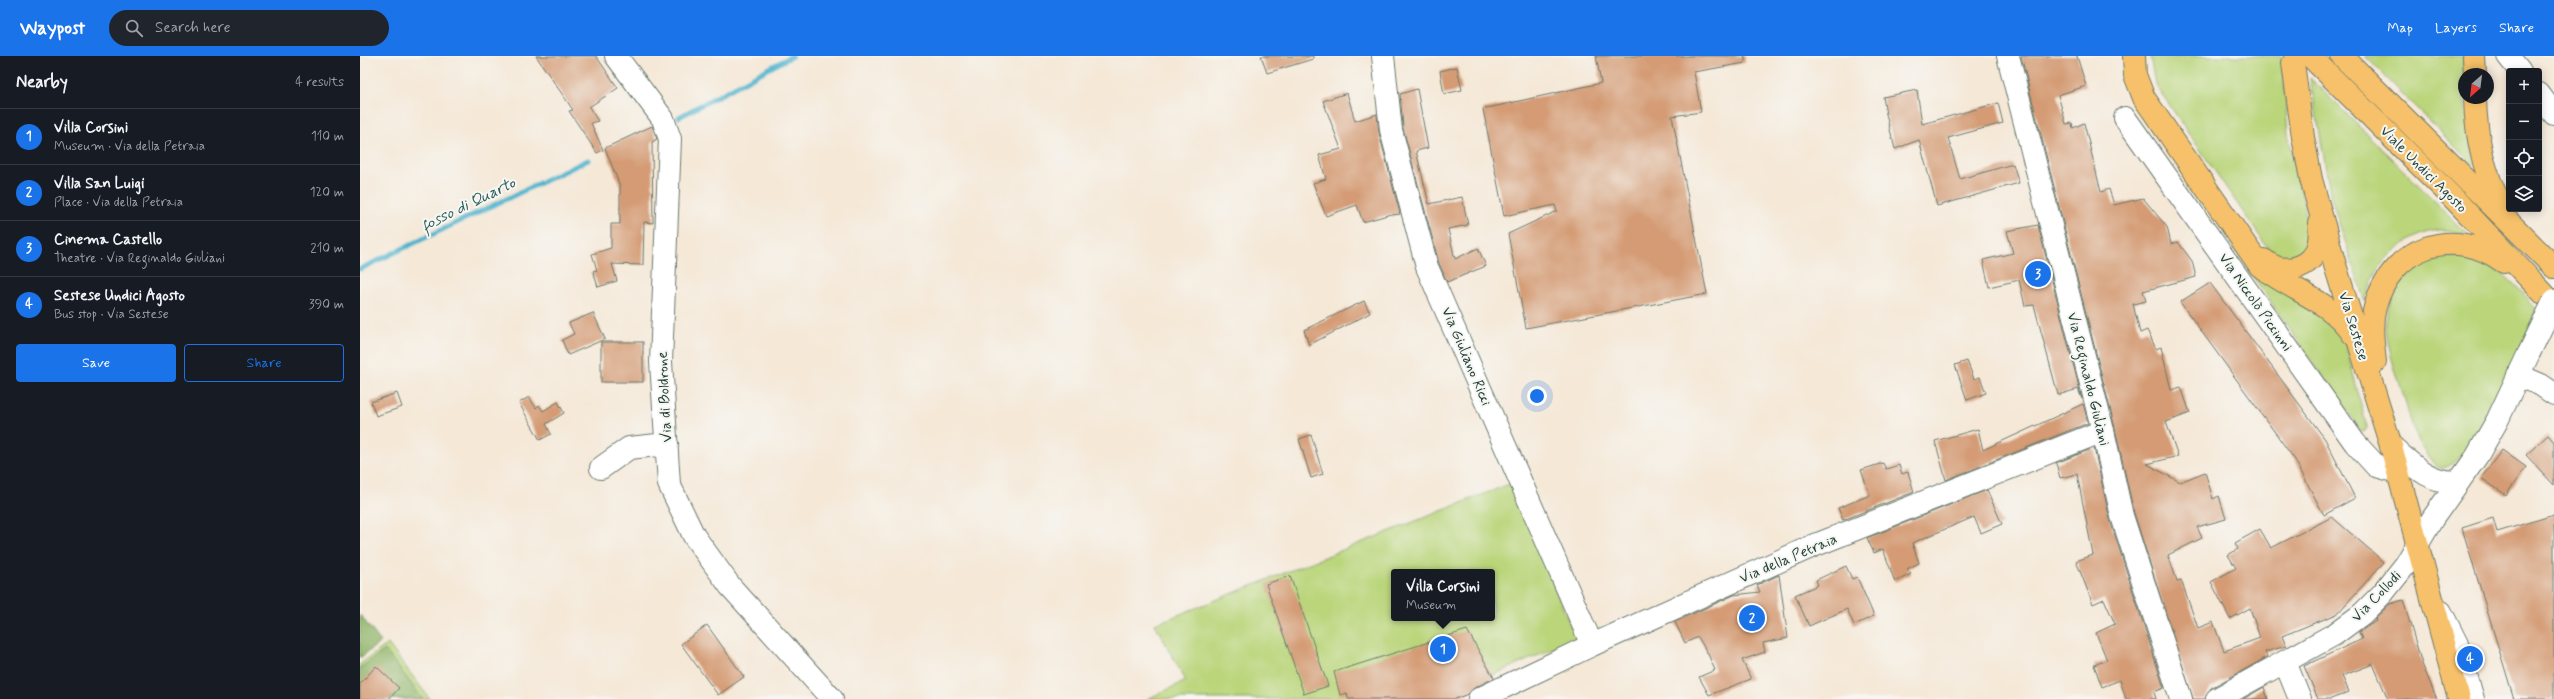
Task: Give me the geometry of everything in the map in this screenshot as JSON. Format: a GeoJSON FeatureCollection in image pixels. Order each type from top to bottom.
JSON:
{"type":"FeatureCollection","features":[{"type":"Feature","properties":{"kind":"main road"},"geometry":{"type":"LineString","coordinates":[[2134,56],[2135,75],[2144,98],[2260,266],[2275,278],[2325,305],[2341,320],[2359,343]]}},
{"type":"Feature","properties":{"kind":"main road","name":"Viale Undici Agosto"},"geometry":{"type":"LineString","coordinates":[[2342,56],[2514,229],[2554,267]]}},
{"type":"Feature","properties":{"kind":"main road"},"geometry":{"type":"LineString","coordinates":[[2474,56],[2475,68]]}},
{"type":"Feature","properties":{"kind":"main road","name":"Viale Undici Agosto"},"geometry":{"type":"LineString","coordinates":[[2302,59],[2362,107],[2545,293]]}},
{"type":"Feature","properties":{"kind":"main road","name":"Via Sestese"},"geometry":{"type":"LineString","coordinates":[[2302,59],[2305,151],[2317,202],[2391,446],[2459,699]]}},
{"type":"Feature","properties":{"kind":"main road"},"geometry":{"type":"LineString","coordinates":[[2475,104],[2476,124],[2487,173],[2494,192],[2514,229]]}},
{"type":"Feature","properties":{"kind":"main road"},"geometry":{"type":"LineString","coordinates":[[2243,240],[2267,263],[2276,268],[2288,270],[2301,266],[2311,259],[2319,245],[2317,202]]}},
{"type":"Feature","properties":{"kind":"main road"},"geometry":{"type":"LineString","coordinates":[[2382,420],[2372,324],[2379,295],[2386,279],[2397,265],[2415,252],[2435,245],[2467,244],[2482,248],[2497,257],[2545,293]]}},
{"type":"Feature","properties":{"kind":"street","name":"Via di Boldrone"},"geometry":{"type":"LineString","coordinates":[[616,56],[663,119],[670,139],[661,362],[669,484],[694,536],[730,586],[832,699]]}},
{"type":"Feature","properties":{"kind":"street","name":"Via Giuliano Ricci"},"geometry":{"type":"LineString","coordinates":[[1383,56],[1391,130],[1427,267],[1592,645]]}},
{"type":"Feature","properties":{"kind":"street","name":"Via Reginaldo Giuliani"},"geometry":{"type":"LineString","coordinates":[[2008,56],[2103,430],[2128,540],[2181,699]]}},
{"type":"Feature","properties":{"kind":"street"},"geometry":{"type":"LineString","coordinates":[[2508,56],[2518,68]]}},
{"type":"Feature","properties":{"kind":"street"},"geometry":{"type":"LineString","coordinates":[[2542,98],[2554,114]]}},
{"type":"Feature","properties":{"kind":"street","name":"Via Niccolò Piccinni"},"geometry":{"type":"LineString","coordinates":[[2125,118],[2355,443],[2376,466],[2398,472]]}},
{"type":"Feature","properties":{"kind":"street","name":"Via Collodi"},"geometry":{"type":"LineString","coordinates":[[2217,699],[2335,634],[2362,614],[2390,585],[2491,432],[2529,353],[2545,293]]}},
{"type":"Feature","properties":{"kind":"street"},"geometry":{"type":"LineString","coordinates":[[2518,375],[2541,385],[2554,394]]}},
{"type":"Feature","properties":{"kind":"street","name":"Via della Petraia"},"geometry":{"type":"LineString","coordinates":[[1483,697],[1592,645],[1813,546],[2103,430]]}},
{"type":"Feature","properties":{"kind":"street"},"geometry":{"type":"LineString","coordinates":[[601,468],[629,448],[666,444]]}},
{"type":"Feature","properties":{"kind":"street"},"geometry":{"type":"LineString","coordinates":[[2391,446],[2428,476],[2445,481],[2459,481]]}},
{"type":"Feature","properties":{"kind":"street","name":"Via Sestese"},"geometry":{"type":"LineString","coordinates":[[2428,586],[2457,644],[2473,699]]}},
{"type":"Feature","properties":{"kind":"street"},"geometry":{"type":"LineString","coordinates":[[2285,662],[2300,699]]}},
{"type":"Feature","properties":{"kind":"green space"},"geometry":{"type":"Polygon","coordinates":[[[2150,56],[2282,56],[2288,134],[2310,233],[2308,245],[2294,259],[2274,257],[2155,84],[2150,56]]]}},
{"type":"Feature","properties":{"kind":"green space"},"geometry":{"type":"Polygon","coordinates":[[[2365,56],[2463,56],[2463,68],[2458,68],[2458,104],[2465,104],[2475,167],[2365,56]]]}},
{"type":"Feature","properties":{"kind":"green space"},"geometry":{"type":"Polygon","coordinates":[[[2310,78],[2469,235],[2437,230],[2424,233],[2407,241],[2392,253],[2380,266],[2365,302],[2331,198],[2310,78]]]}},
{"type":"Feature","properties":{"kind":"green space"},"geometry":{"type":"Polygon","coordinates":[[[2452,257],[2467,258],[2479,261],[2500,272],[2519,289],[2537,309],[2510,373],[2483,426],[2469,448],[2454,462],[2440,468],[2425,453],[2412,425],[2392,359],[2386,332],[2386,323],[2389,306],[2396,289],[2413,269],[2423,262],[2452,257]]]}},
{"type":"Feature","properties":{"kind":"green space"},"geometry":{"type":"Polygon","coordinates":[[[2252,267],[2312,302],[2344,338],[2367,428],[2364,432],[2361,431],[2248,269],[2252,267]]]}},
{"type":"Feature","properties":{"kind":"green space"},"geometry":{"type":"Polygon","coordinates":[[[1512,483],[1576,639],[1438,699],[1147,699],[1186,681],[1155,624],[1512,483]]]}},
{"type":"Feature","properties":{"kind":"green space"},"geometry":{"type":"Polygon","coordinates":[[[360,615],[381,642],[360,658],[360,615]]]}},
{"type":"Feature","properties":{"kind":"green space"},"geometry":{"type":"Polygon","coordinates":[[[388,644],[430,699],[360,699],[360,664],[388,644]]]}},
{"type":"Feature","properties":{"kind":"green space"},"geometry":{"type":"Polygon","coordinates":[[[385,650],[423,699],[360,699],[360,668],[385,650]]]}},
{"type":"Feature","properties":{"kind":"building"},"geometry":{"type":"Polygon","coordinates":[[[536,56],[596,56],[618,88],[589,107],[598,121],[591,123],[603,150],[597,153],[569,111],[573,110],[536,56]]]}},
{"type":"Feature","properties":{"kind":"building"},"geometry":{"type":"Polygon","coordinates":[[[1261,56],[1313,56],[1313,59],[1267,73],[1261,56]]]}},
{"type":"Feature","properties":{"kind":"building"},"geometry":{"type":"Polygon","coordinates":[[[1596,56],[1745,56],[1745,63],[1694,72],[1701,112],[1672,116],[1707,294],[1526,328],[1508,234],[1557,211],[1555,205],[1504,216],[1483,109],[1601,83],[1596,56]]]}},
{"type":"Feature","properties":{"kind":"building"},"geometry":{"type":"Polygon","coordinates":[[[2021,56],[2077,56],[2086,86],[2058,95],[2066,124],[2072,123],[2073,128],[2084,123],[2101,192],[2109,189],[2114,205],[2143,198],[2167,227],[2171,244],[2178,242],[2192,261],[2196,277],[2143,291],[2146,301],[2133,304],[2140,333],[2147,330],[2156,349],[2161,347],[2171,390],[2181,387],[2190,413],[2166,422],[2178,456],[2147,464],[2180,482],[2205,472],[2213,499],[2219,496],[2226,519],[2197,527],[2202,538],[2168,555],[2177,581],[2181,580],[2198,628],[2213,622],[2224,651],[2260,638],[2250,608],[2230,619],[2211,582],[2236,568],[2228,555],[2238,549],[2235,543],[2260,529],[2271,548],[2332,517],[2384,562],[2337,614],[2282,636],[2286,646],[2265,652],[2267,657],[2211,688],[2205,699],[2193,699],[2134,513],[2115,428],[2021,56]]]}},
{"type":"Feature","properties":{"kind":"building"},"geometry":{"type":"Polygon","coordinates":[[[1457,67],[1462,90],[1444,94],[1440,71],[1457,67]]]}},
{"type":"Feature","properties":{"kind":"building"},"geometry":{"type":"Polygon","coordinates":[[[1417,89],[1428,148],[1416,151],[1429,204],[1462,197],[1468,225],[1448,229],[1455,259],[1478,248],[1486,266],[1447,282],[1439,263],[1403,128],[1400,94],[1417,89]]]}},
{"type":"Feature","properties":{"kind":"building"},"geometry":{"type":"Polygon","coordinates":[[[1917,90],[1922,124],[1998,103],[2003,123],[1948,138],[1960,179],[2013,164],[2019,183],[1937,206],[1919,140],[1895,149],[1883,97],[1917,90]]]}},
{"type":"Feature","properties":{"kind":"building"},"geometry":{"type":"Polygon","coordinates":[[[1347,93],[1355,121],[1377,114],[1379,133],[1400,214],[1391,214],[1363,222],[1357,205],[1326,216],[1313,183],[1326,179],[1319,155],[1341,149],[1323,101],[1347,93]]]}},
{"type":"Feature","properties":{"kind":"building"},"geometry":{"type":"Polygon","coordinates":[[[652,126],[657,139],[652,142],[653,223],[644,222],[643,265],[612,264],[617,281],[598,287],[593,271],[597,270],[592,254],[611,248],[611,224],[620,224],[620,186],[605,148],[652,126]]]}},
{"type":"Feature","properties":{"kind":"building"},"geometry":{"type":"Polygon","coordinates":[[[2038,225],[2082,399],[2078,389],[2058,395],[2034,305],[2025,306],[2019,280],[1989,287],[1983,260],[2013,253],[2007,231],[2038,225]]]}},
{"type":"Feature","properties":{"kind":"building"},"geometry":{"type":"Polygon","coordinates":[[[2210,283],[2325,439],[2355,498],[2324,515],[2295,460],[2180,302],[2210,283]]]}},
{"type":"Feature","properties":{"kind":"building"},"geometry":{"type":"Polygon","coordinates":[[[1364,301],[1370,313],[1309,345],[1304,330],[1364,301]]]}},
{"type":"Feature","properties":{"kind":"building"},"geometry":{"type":"Polygon","coordinates":[[[593,313],[605,339],[568,355],[562,340],[574,334],[569,323],[593,313]]]}},
{"type":"Feature","properties":{"kind":"building"},"geometry":{"type":"Polygon","coordinates":[[[601,342],[643,342],[643,382],[601,382],[601,342]]]}},
{"type":"Feature","properties":{"kind":"building"},"geometry":{"type":"Polygon","coordinates":[[[1967,361],[1974,379],[1980,377],[1986,393],[1967,400],[1955,365],[1967,361]]]}},
{"type":"Feature","properties":{"kind":"building"},"geometry":{"type":"Polygon","coordinates":[[[397,393],[402,407],[376,416],[371,402],[397,393]]]}},
{"type":"Feature","properties":{"kind":"building"},"geometry":{"type":"Polygon","coordinates":[[[529,397],[536,408],[539,405],[543,411],[558,402],[564,413],[546,424],[551,434],[540,440],[519,403],[529,397]]]}},
{"type":"Feature","properties":{"kind":"building"},"geometry":{"type":"Polygon","coordinates":[[[2083,404],[2088,423],[1946,480],[1935,441],[1978,429],[1983,450],[2083,404]]]}},
{"type":"Feature","properties":{"kind":"building"},"geometry":{"type":"Polygon","coordinates":[[[1311,435],[1323,474],[1311,478],[1299,439],[1311,435]]]}},
{"type":"Feature","properties":{"kind":"building"},"geometry":{"type":"Polygon","coordinates":[[[2548,435],[2554,442],[2554,485],[2526,455],[2548,435]]]}},
{"type":"Feature","properties":{"kind":"building"},"geometry":{"type":"Polygon","coordinates":[[[2094,448],[2110,520],[2164,688],[2154,692],[2156,699],[2126,699],[2120,680],[2102,687],[2094,665],[2107,660],[2096,633],[2115,624],[2104,599],[2093,604],[2076,561],[2093,555],[2077,474],[2060,478],[2056,463],[2094,448]]]}},
{"type":"Feature","properties":{"kind":"building"},"geometry":{"type":"Polygon","coordinates":[[[2502,450],[2526,467],[2506,495],[2481,478],[2502,450]]]}},
{"type":"Feature","properties":{"kind":"building"},"geometry":{"type":"Polygon","coordinates":[[[1883,463],[1886,469],[1899,465],[1902,474],[1908,472],[1914,492],[1843,520],[1838,508],[1870,495],[1861,470],[1883,463]]]}},
{"type":"Feature","properties":{"kind":"building"},"geometry":{"type":"Polygon","coordinates":[[[1987,490],[2002,524],[1981,533],[1974,517],[1912,543],[1919,563],[1907,569],[1911,574],[1895,582],[1883,549],[1874,553],[1867,538],[1987,490]]]}},
{"type":"Feature","properties":{"kind":"building"},"geometry":{"type":"Polygon","coordinates":[[[2554,515],[2554,699],[2514,699],[2462,528],[2493,518],[2497,532],[2554,515]]]}},
{"type":"Feature","properties":{"kind":"building"},"geometry":{"type":"Polygon","coordinates":[[[1846,566],[1852,579],[1857,577],[1874,616],[1854,625],[1847,609],[1809,626],[1795,595],[1818,585],[1816,580],[1846,566]]]}},
{"type":"Feature","properties":{"kind":"building"},"geometry":{"type":"Polygon","coordinates":[[[1779,575],[1788,638],[1763,643],[1765,652],[1742,660],[1751,679],[1709,695],[1699,677],[1715,670],[1708,654],[1698,637],[1685,643],[1675,622],[1734,595],[1760,592],[1757,585],[1779,575]]]}},
{"type":"Feature","properties":{"kind":"building"},"geometry":{"type":"Polygon","coordinates":[[[1290,576],[1328,686],[1304,694],[1266,584],[1290,576]]]}},
{"type":"Feature","properties":{"kind":"building"},"geometry":{"type":"Polygon","coordinates":[[[2403,600],[2422,664],[2437,699],[2388,699],[2373,664],[2342,676],[2349,692],[2331,699],[2318,699],[2304,666],[2362,639],[2359,632],[2376,621],[2375,618],[2390,604],[2403,600]]]}},
{"type":"Feature","properties":{"kind":"building"},"geometry":{"type":"Polygon","coordinates":[[[707,625],[744,677],[718,695],[681,644],[707,625]]]}},
{"type":"Feature","properties":{"kind":"building"},"geometry":{"type":"Polygon","coordinates":[[[1467,630],[1494,678],[1474,688],[1468,694],[1455,699],[1348,699],[1347,693],[1340,695],[1334,672],[1467,630]]]}},
{"type":"Feature","properties":{"kind":"building"},"geometry":{"type":"Polygon","coordinates":[[[376,666],[399,688],[389,699],[360,699],[360,684],[376,666]]]}},
{"type":"Feature","properties":{"kind":"building"},"geometry":{"type":"Polygon","coordinates":[[[2264,687],[2268,699],[2243,699],[2264,687]]]}},
{"type":"Feature","properties":{"kind":"waterway","name":"fosso di Quarto"},"geometry":{"type":"LineString","coordinates":[[679,117],[792,56]]}},
{"type":"Feature","properties":{"kind":"waterway","name":"fosso di Quarto"},"geometry":{"type":"LineString","coordinates":[[360,269],[588,160]]}},
{"type":"Feature","properties":{"kind":"place","name":"Cinema Castello"},"geometry":{"type":"Point","coordinates":[2038,274]}},
{"type":"Feature","properties":{"kind":"place","name":"Villa San Luigi"},"geometry":{"type":"Point","coordinates":[1752,618]}},
{"type":"Feature","properties":{"kind":"place","name":"Villa Corsini"},"geometry":{"type":"Point","coordinates":[1443,649]}},
{"type":"Feature","properties":{"kind":"place","name":"Sestese Undici Agosto"},"geometry":{"type":"Point","coordinates":[2470,659]}}]}
